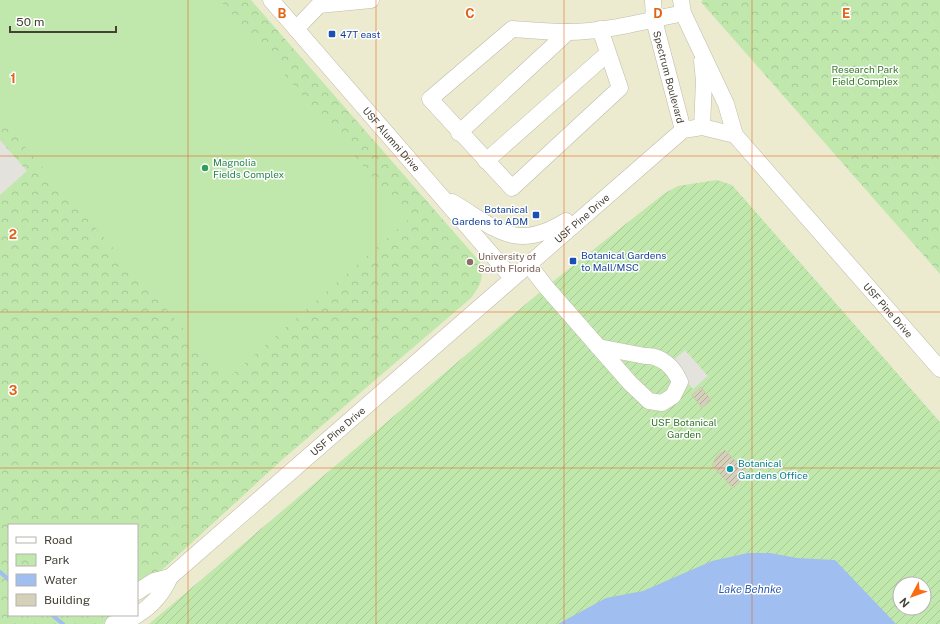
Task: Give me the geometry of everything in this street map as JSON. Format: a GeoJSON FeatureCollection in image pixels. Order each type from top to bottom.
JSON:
{"type":"FeatureCollection","features":[{"type":"Feature","properties":{"kind":"street","name":"USF Alumni Drive"},"geometry":{"type":"LineString","coordinates":[[271,0],[512,278]]}},
{"type":"Feature","properties":{"kind":"street"},"geometry":{"type":"LineString","coordinates":[[296,29],[319,5],[371,0]]}},
{"type":"Feature","properties":{"kind":"street","name":"Spectrum Boulevard"},"geometry":{"type":"LineString","coordinates":[[652,0],[654,20],[682,130]]}},
{"type":"Feature","properties":{"kind":"street"},"geometry":{"type":"LineString","coordinates":[[600,29],[607,54],[620,88],[512,188],[459,133],[430,99],[512,29],[568,32],[600,29],[654,20],[682,7]]}},
{"type":"Feature","properties":{"kind":"street","name":"Spectrum Boulevard"},"geometry":{"type":"LineString","coordinates":[[682,7],[726,104],[734,136]]}},
{"type":"Feature","properties":{"kind":"street"},"geometry":{"type":"LineString","coordinates":[[459,133],[568,32]]}},
{"type":"Feature","properties":{"kind":"street","name":"Spectrum Boulevard"},"geometry":{"type":"LineString","coordinates":[[702,51],[704,81],[702,127]]}},
{"type":"Feature","properties":{"kind":"street"},"geometry":{"type":"LineString","coordinates":[[486,161],[607,54]]}},
{"type":"Feature","properties":{"kind":"street"},"geometry":{"type":"LineString","coordinates":[[682,130],[702,127],[734,136]]}},
{"type":"Feature","properties":{"kind":"street","name":"USF Pine Drive"},"geometry":{"type":"LineString","coordinates":[[170,577],[682,130]]}},
{"type":"Feature","properties":{"kind":"street","name":"USF Pine Drive"},"geometry":{"type":"LineString","coordinates":[[734,136],[940,369]]}},
{"type":"Feature","properties":{"kind":"street"},"geometry":{"type":"LineString","coordinates":[[440,195],[497,231],[512,236],[531,236],[550,231],[604,198]]}},
{"type":"Feature","properties":{"kind":"street"},"geometry":{"type":"LineString","coordinates":[[528,264],[598,347],[630,383],[649,401],[662,403],[673,396],[680,382],[677,373],[663,361],[653,356],[645,356],[598,347]]}},
{"type":"Feature","properties":{"kind":"street"},"geometry":{"type":"LineString","coordinates":[[138,591],[154,581],[170,577]]}},
{"type":"Feature","properties":{"kind":"street"},"geometry":{"type":"LineString","coordinates":[[138,614],[144,611],[163,592],[170,577]]}},
{"type":"Feature","properties":{"kind":"street"},"geometry":{"type":"LineString","coordinates":[[113,624],[129,620],[135,616]]}},
{"type":"Feature","properties":{"kind":"shaded area","name":"University of South Florida"},"geometry":{"type":"Polygon","coordinates":[[[0,0],[940,0],[940,624],[0,624],[0,0]]]}},
{"type":"Feature","properties":{"kind":"shaded area"},"geometry":{"type":"Polygon","coordinates":[[[0,140],[27,171],[0,195],[0,140]]]}},
{"type":"Feature","properties":{"kind":"shaded area"},"geometry":{"type":"Polygon","coordinates":[[[685,350],[708,376],[693,389],[670,363],[685,350]]]}},
{"type":"Feature","properties":{"kind":"green space"},"geometry":{"type":"Polygon","coordinates":[[[0,0],[251,0],[480,262],[482,273],[481,281],[471,298],[284,458],[138,592],[138,524],[8,524],[8,616],[111,616],[103,624],[0,624],[0,0]]]}},
{"type":"Feature","properties":{"kind":"green space","name":"Magnolia Fields Complex"},"geometry":{"type":"Polygon","coordinates":[[[0,0],[220,0],[409,219],[227,379],[0,118],[0,0]]]}},
{"type":"Feature","properties":{"kind":"green space","name":"Research Park Field Complex"},"geometry":{"type":"Polygon","coordinates":[[[703,0],[940,0],[940,274],[701,2],[703,0]]]}},
{"type":"Feature","properties":{"kind":"green space","name":"USF Botanical Garden"},"geometry":{"type":"Polygon","coordinates":[[[717,180],[732,185],[940,422],[940,624],[149,624],[546,287],[665,193],[678,186],[717,180]]]}},
{"type":"Feature","properties":{"kind":"water","name":"Lake Behnke"},"geometry":{"type":"Polygon","coordinates":[[[748,553],[770,553],[797,558],[835,560],[896,624],[558,624],[606,598],[643,591],[712,561],[748,553]]]}},
{"type":"Feature","properties":{"kind":"building"},"geometry":{"type":"Polygon","coordinates":[[[701,387],[711,400],[702,408],[692,395],[701,387]]]}},
{"type":"Feature","properties":{"kind":"building","name":"Botanical Gardens Office"},"geometry":{"type":"Polygon","coordinates":[[[725,450],[748,474],[733,488],[712,465],[717,456],[725,450]]]}},
{"type":"Feature","properties":{"kind":"waterway"},"geometry":{"type":"LineString","coordinates":[[0,572],[8,579]]}},
{"type":"Feature","properties":{"kind":"waterway"},"geometry":{"type":"LineString","coordinates":[[53,616],[63,624]]}},
{"type":"Feature","properties":{"kind":"place","name":"47T east"},"geometry":{"type":"Point","coordinates":[332,34]}},
{"type":"Feature","properties":{"kind":"place","name":"Magnolia Fields Complex"},"geometry":{"type":"Point","coordinates":[205,168]}},
{"type":"Feature","properties":{"kind":"place","name":"Botanical Gardens to ADM"},"geometry":{"type":"Point","coordinates":[536,215]}},
{"type":"Feature","properties":{"kind":"place","name":"Botanical Gardens to Mall/MSC"},"geometry":{"type":"Point","coordinates":[573,261]}},
{"type":"Feature","properties":{"kind":"place","name":"University of South Florida"},"geometry":{"type":"Point","coordinates":[470,262]}},
{"type":"Feature","properties":{"kind":"place","name":"Botanical Gardens Office"},"geometry":{"type":"Point","coordinates":[730,469]}}]}
